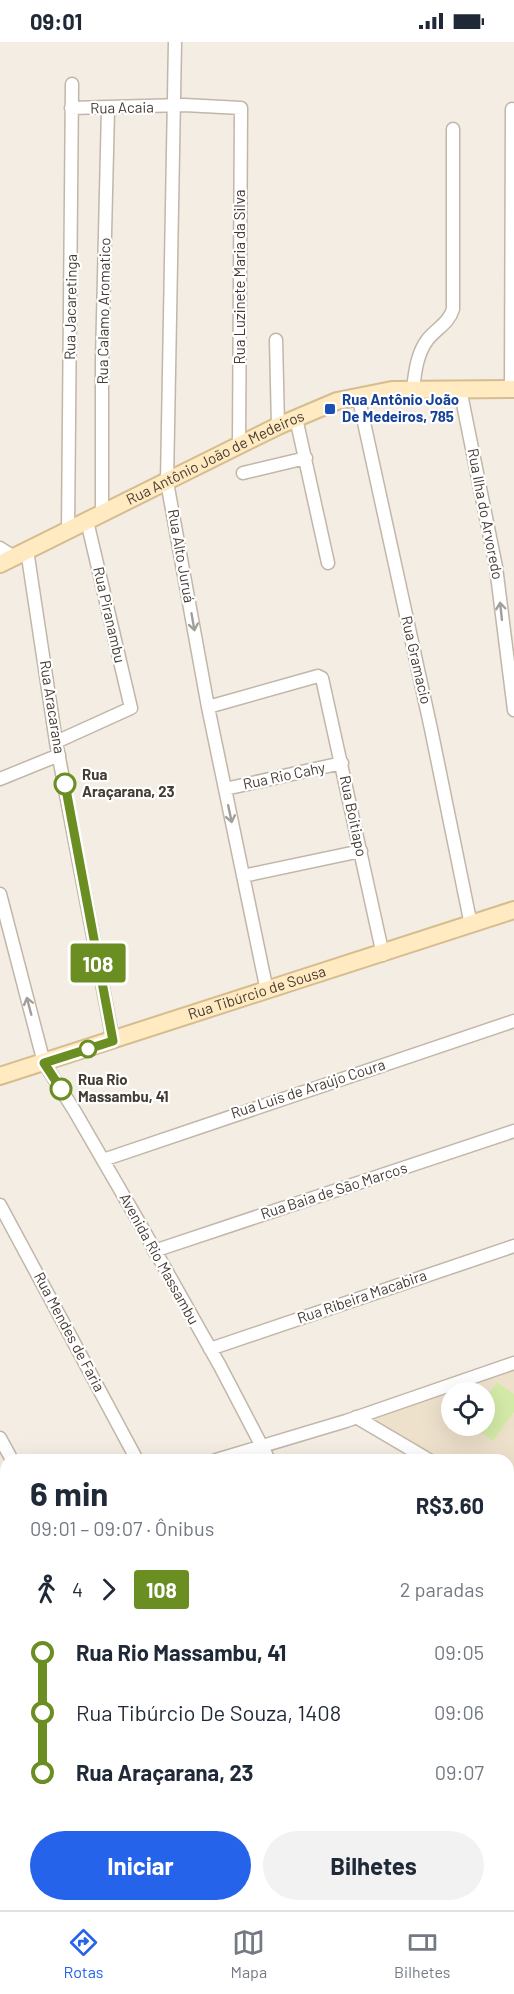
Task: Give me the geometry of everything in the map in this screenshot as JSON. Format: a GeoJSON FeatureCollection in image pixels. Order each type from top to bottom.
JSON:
{"type":"FeatureCollection","features":[{"type":"Feature","properties":{"kind":"main road","name":"Rua Antônio João de Medeiros"},"geometry":{"type":"LineString","coordinates":[[10,555],[68,531],[278,426],[358,395],[413,389],[512,389]]}},
{"type":"Feature","properties":{"kind":"main road","name":"Rua Tibúrcio de Sousa"},"geometry":{"type":"LineString","coordinates":[[0,1076],[383,955],[514,910]]}},
{"type":"Feature","properties":{"kind":"street","name":"Rua Alto Juruá"},"geometry":{"type":"LineString","coordinates":[[175,42],[172,105],[167,482],[208,707],[267,991]]}},
{"type":"Feature","properties":{"kind":"street","name":"Rua Jacaretinga"},"geometry":{"type":"LineString","coordinates":[[68,531],[73,199],[72,84]]}},
{"type":"Feature","properties":{"kind":"street","name":"Rua Acaia"},"geometry":{"type":"LineString","coordinates":[[71,108],[108,109],[172,105],[241,108]]}},
{"type":"Feature","properties":{"kind":"street","name":"Rua Luzinete Maria da Silva"},"geometry":{"type":"LineString","coordinates":[[239,446],[241,108]]}},
{"type":"Feature","properties":{"kind":"street","name":"Rua Calamo Aromatico"},"geometry":{"type":"LineString","coordinates":[[95,518],[102,360],[108,109]]}},
{"type":"Feature","properties":{"kind":"street"},"geometry":{"type":"LineString","coordinates":[[512,109],[512,389]]}},
{"type":"Feature","properties":{"kind":"street"},"geometry":{"type":"LineString","coordinates":[[413,389],[416,366],[424,346],[449,319],[453,309],[453,129]]}},
{"type":"Feature","properties":{"kind":"street"},"geometry":{"type":"LineString","coordinates":[[276,340],[278,426]]}},
{"type":"Feature","properties":{"kind":"street","name":"Rua Ilha do Arvoredo"},"geometry":{"type":"LineString","coordinates":[[460,389],[496,567],[514,710]]}},
{"type":"Feature","properties":{"kind":"street","name":"Rua Gramacio"},"geometry":{"type":"LineString","coordinates":[[358,395],[471,925]]}},
{"type":"Feature","properties":{"kind":"street"},"geometry":{"type":"LineString","coordinates":[[296,418],[328,564]]}},
{"type":"Feature","properties":{"kind":"street"},"geometry":{"type":"LineString","coordinates":[[243,473],[306,458]]}},
{"type":"Feature","properties":{"kind":"street","name":"Rua Piranambu"},"geometry":{"type":"LineString","coordinates":[[56,742],[131,708],[95,518]]}},
{"type":"Feature","properties":{"kind":"street","name":"Rua Aracarana"},"geometry":{"type":"LineString","coordinates":[[10,555],[59,755],[113,1041]]}},
{"type":"Feature","properties":{"kind":"street","name":"Rua Boitiapo"},"geometry":{"type":"LineString","coordinates":[[208,707],[321,677],[383,955]]}},
{"type":"Feature","properties":{"kind":"street"},"geometry":{"type":"LineString","coordinates":[[0,779],[59,755]]}},
{"type":"Feature","properties":{"kind":"street","name":"Rua Rio Cahy"},"geometry":{"type":"LineString","coordinates":[[225,789],[342,763]]}},
{"type":"Feature","properties":{"kind":"street"},"geometry":{"type":"LineString","coordinates":[[243,876],[361,851]]}},
{"type":"Feature","properties":{"kind":"street","name":"Avenida Rio Massambu"},"geometry":{"type":"LineString","coordinates":[[0,894],[44,1063],[103,1160],[210,1349],[266,1454]]}},
{"type":"Feature","properties":{"kind":"street","name":"Rua Luis de Araújo Coura"},"geometry":{"type":"LineString","coordinates":[[103,1160],[514,1021]]}},
{"type":"Feature","properties":{"kind":"street","name":"Rua Baia de São Marcos"},"geometry":{"type":"LineString","coordinates":[[154,1251],[514,1131]]}},
{"type":"Feature","properties":{"kind":"street","name":"Rua Mendes de Faria"},"geometry":{"type":"LineString","coordinates":[[0,1205],[134,1454]]}},
{"type":"Feature","properties":{"kind":"street","name":"Rua Ribeira Macabira"},"geometry":{"type":"LineString","coordinates":[[210,1349],[514,1246]]}},
{"type":"Feature","properties":{"kind":"street"},"geometry":{"type":"LineString","coordinates":[[237,1454],[356,1417],[514,1363]]}},
{"type":"Feature","properties":{"kind":"street"},"geometry":{"type":"LineString","coordinates":[[356,1417],[419,1454]]}},
{"type":"Feature","properties":{"kind":"street"},"geometry":{"type":"LineString","coordinates":[[0,1438],[9,1454]]}},
{"type":"Feature","properties":{"kind":"shaded area"},"geometry":{"type":"Polygon","coordinates":[[[514,1364],[514,1454],[427,1454],[360,1420],[441,1391],[441,1436],[495,1436],[495,1382],[464,1382],[514,1364]]]}},
{"type":"Feature","properties":{"kind":"green space"},"geometry":{"type":"Polygon","coordinates":[[[497,1382],[514,1394],[514,1412],[493,1441],[486,1436],[495,1436],[495,1385],[497,1382]]]}},
{"type":"Feature","properties":{"kind":"bus line","name":"108"},"geometry":{"type":"LineString","coordinates":[[61,1089],[44,1063],[113,1041],[65,784]]}},
{"type":"Feature","properties":{"kind":"place","name":"Rua Antônio João De Medeiros, 785"},"geometry":{"type":"Point","coordinates":[330,409]}},
{"type":"Feature","properties":{"kind":"place","name":"Rua Araçarana, 23"},"geometry":{"type":"Point","coordinates":[65,784]}},
{"type":"Feature","properties":{"kind":"place","name":"Rua Rio Massambu, 41"},"geometry":{"type":"Point","coordinates":[61,1089]}}]}
